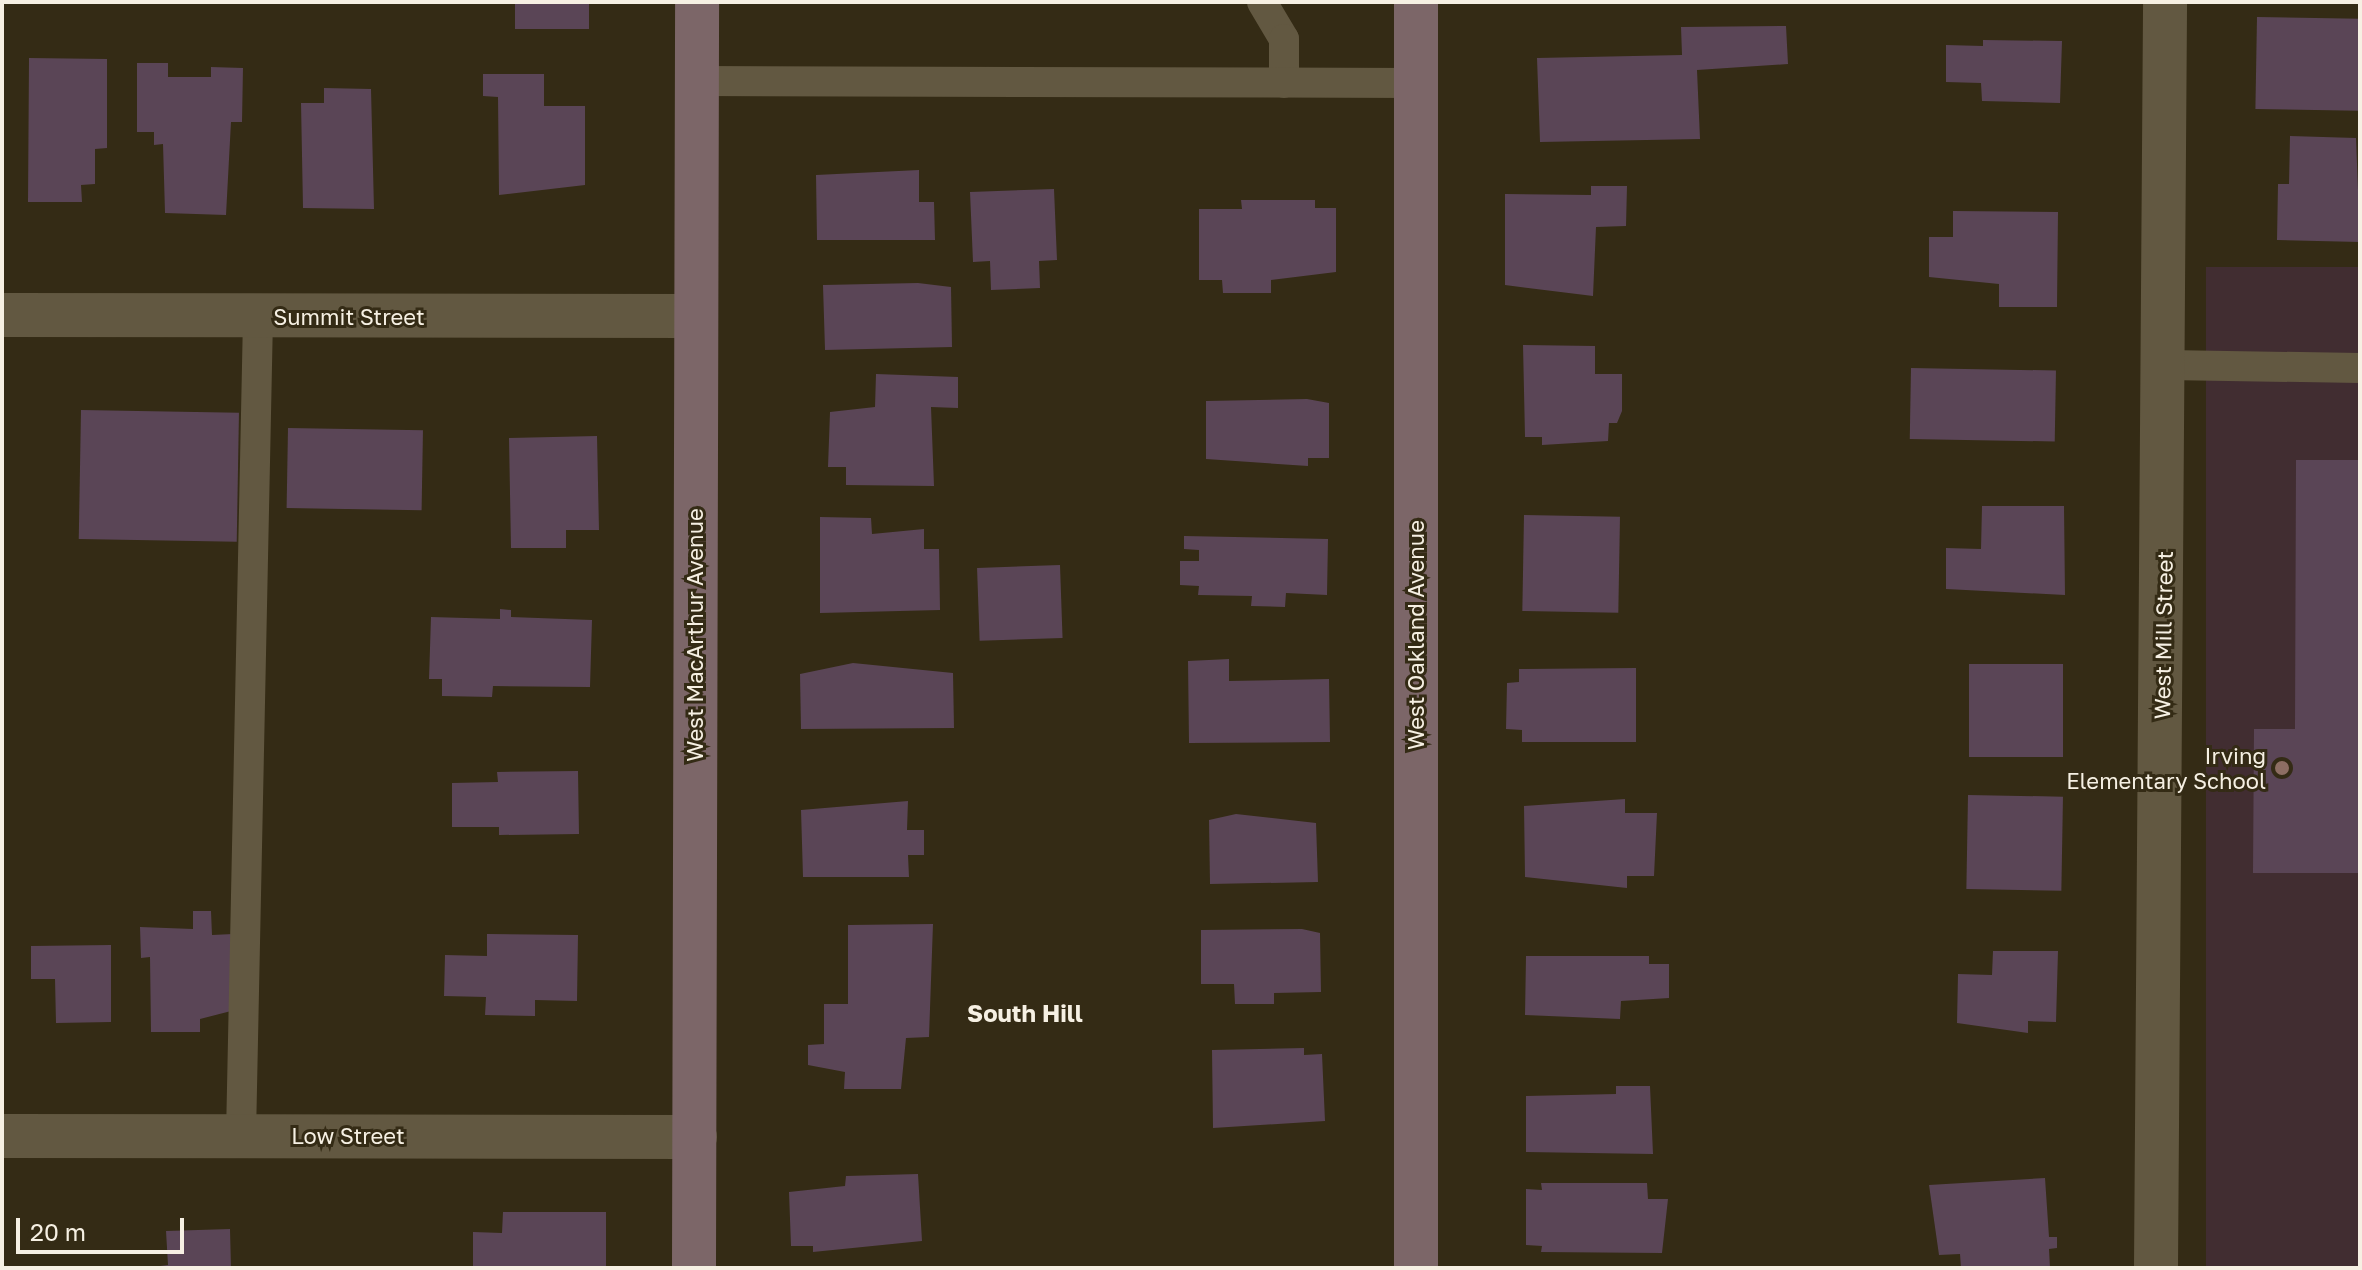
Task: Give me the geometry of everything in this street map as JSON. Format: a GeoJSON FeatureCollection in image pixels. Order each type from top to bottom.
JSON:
{"type":"FeatureCollection","features":[{"type":"Feature","properties":{"kind":"main road","name":"West MacArthur Avenue"},"geometry":{"type":"LineString","coordinates":[[694,1268],[697,2]]}},
{"type":"Feature","properties":{"kind":"main road","name":"West Oakland Avenue"},"geometry":{"type":"LineString","coordinates":[[1416,2],[1416,1268]]}},
{"type":"Feature","properties":{"kind":"street","name":"West Mill Street"},"geometry":{"type":"LineString","coordinates":[[2156,1268],[2167,365],[2165,2]]}},
{"type":"Feature","properties":{"kind":"street","name":"Summit Street"},"geometry":{"type":"LineString","coordinates":[[2,315],[695,316]]}},
{"type":"Feature","properties":{"kind":"street","name":"Low Street"},"geometry":{"type":"LineString","coordinates":[[2,1136],[695,1137]]}},
{"type":"Feature","properties":{"kind":"lane"},"geometry":{"type":"LineString","coordinates":[[1262,2],[1284,39],[1284,83]]}},
{"type":"Feature","properties":{"kind":"lane"},"geometry":{"type":"LineString","coordinates":[[697,81],[1416,83]]}},
{"type":"Feature","properties":{"kind":"lane"},"geometry":{"type":"LineString","coordinates":[[241,1136],[258,317]]}},
{"type":"Feature","properties":{"kind":"lane"},"geometry":{"type":"LineString","coordinates":[[2167,365],[2360,368]]}},
{"type":"Feature","properties":{"kind":"shaded area","name":"Irving Elementary School"},"geometry":{"type":"Polygon","coordinates":[[[2206,267],[2360,267],[2360,1268],[2206,1268],[2206,267]]]}},
{"type":"Feature","properties":{"kind":"building"},"geometry":{"type":"Polygon","coordinates":[[[515,2],[589,2],[589,29],[515,29],[515,2]]]}},
{"type":"Feature","properties":{"kind":"building"},"geometry":{"type":"Polygon","coordinates":[[[2257,17],[2360,19],[2358,111],[2255,109],[2257,17]]]}},
{"type":"Feature","properties":{"kind":"building"},"geometry":{"type":"Polygon","coordinates":[[[1786,26],[1788,64],[1697,70],[1700,139],[1540,142],[1537,58],[1682,55],[1681,27],[1786,26]]]}},
{"type":"Feature","properties":{"kind":"building"},"geometry":{"type":"Polygon","coordinates":[[[1983,40],[2062,41],[2060,103],[1982,101],[1981,83],[1946,82],[1946,45],[1983,46],[1983,40]]]}},
{"type":"Feature","properties":{"kind":"building"},"geometry":{"type":"Polygon","coordinates":[[[29,58],[107,59],[107,148],[95,149],[95,184],[81,185],[82,202],[28,202],[29,58]]]}},
{"type":"Feature","properties":{"kind":"building"},"geometry":{"type":"Polygon","coordinates":[[[137,63],[168,63],[168,77],[211,77],[211,67],[243,68],[242,122],[231,122],[226,215],[165,213],[163,144],[154,145],[154,132],[137,132],[137,63]]]}},
{"type":"Feature","properties":{"kind":"building"},"geometry":{"type":"Polygon","coordinates":[[[483,74],[544,74],[544,106],[585,106],[585,185],[499,195],[498,97],[483,96],[483,74]]]}},
{"type":"Feature","properties":{"kind":"building"},"geometry":{"type":"Polygon","coordinates":[[[324,88],[371,89],[374,209],[303,208],[301,103],[324,103],[324,88]]]}},
{"type":"Feature","properties":{"kind":"building"},"geometry":{"type":"Polygon","coordinates":[[[2290,136],[2356,138],[2360,242],[2277,240],[2278,184],[2289,184],[2290,136]]]}},
{"type":"Feature","properties":{"kind":"building"},"geometry":{"type":"Polygon","coordinates":[[[919,170],[919,202],[934,202],[935,240],[817,240],[816,175],[919,170]]]}},
{"type":"Feature","properties":{"kind":"building"},"geometry":{"type":"Polygon","coordinates":[[[1591,186],[1627,186],[1626,226],[1596,227],[1593,296],[1505,285],[1505,194],[1591,195],[1591,186]]]}},
{"type":"Feature","properties":{"kind":"building"},"geometry":{"type":"Polygon","coordinates":[[[1054,189],[1057,260],[1039,261],[1040,288],[991,290],[990,261],[973,262],[970,192],[1054,189]]]}},
{"type":"Feature","properties":{"kind":"building"},"geometry":{"type":"Polygon","coordinates":[[[1241,200],[1315,200],[1315,208],[1336,208],[1336,272],[1271,280],[1271,293],[1223,293],[1222,280],[1199,280],[1199,209],[1242,209],[1241,200]]]}},
{"type":"Feature","properties":{"kind":"building"},"geometry":{"type":"Polygon","coordinates":[[[1953,211],[2058,212],[2057,307],[1999,307],[1999,284],[1929,277],[1929,237],[1953,237],[1953,211]]]}},
{"type":"Feature","properties":{"kind":"building"},"geometry":{"type":"Polygon","coordinates":[[[918,283],[951,287],[952,347],[825,350],[823,285],[918,283]]]}},
{"type":"Feature","properties":{"kind":"building"},"geometry":{"type":"Polygon","coordinates":[[[1523,345],[1595,346],[1595,374],[1622,374],[1622,411],[1617,423],[1609,423],[1608,441],[1542,445],[1542,437],[1525,437],[1523,345]]]}},
{"type":"Feature","properties":{"kind":"building"},"geometry":{"type":"Polygon","coordinates":[[[1911,368],[2056,371],[2055,442],[1910,439],[1911,368]]]}},
{"type":"Feature","properties":{"kind":"building"},"geometry":{"type":"Polygon","coordinates":[[[876,374],[958,377],[958,408],[931,407],[934,486],[846,485],[846,467],[828,467],[830,412],[875,407],[876,374]]]}},
{"type":"Feature","properties":{"kind":"building"},"geometry":{"type":"Polygon","coordinates":[[[1307,399],[1329,403],[1329,458],[1308,458],[1308,466],[1206,459],[1206,401],[1307,399]]]}},
{"type":"Feature","properties":{"kind":"building"},"geometry":{"type":"Polygon","coordinates":[[[81,410],[239,413],[237,542],[79,539],[81,410]]]}},
{"type":"Feature","properties":{"kind":"building"},"geometry":{"type":"Polygon","coordinates":[[[288,428],[423,430],[422,510],[287,508],[288,428]]]}},
{"type":"Feature","properties":{"kind":"building"},"geometry":{"type":"Polygon","coordinates":[[[597,436],[599,530],[566,530],[566,548],[511,548],[509,438],[597,436]]]}},
{"type":"Feature","properties":{"kind":"building"},"geometry":{"type":"Polygon","coordinates":[[[2296,460],[2360,460],[2360,873],[2253,873],[2254,729],[2295,729],[2296,460]]]}},
{"type":"Feature","properties":{"kind":"building"},"geometry":{"type":"Polygon","coordinates":[[[1982,506],[2064,506],[2065,595],[1946,589],[1946,548],[1981,549],[1982,506]]]}},
{"type":"Feature","properties":{"kind":"building"},"geometry":{"type":"Polygon","coordinates":[[[1524,515],[1620,517],[1618,613],[1522,611],[1524,515]]]}},
{"type":"Feature","properties":{"kind":"building"},"geometry":{"type":"Polygon","coordinates":[[[820,517],[871,518],[872,534],[924,529],[924,549],[939,549],[940,610],[820,613],[820,517]]]}},
{"type":"Feature","properties":{"kind":"building"},"geometry":{"type":"Polygon","coordinates":[[[1184,536],[1328,539],[1327,595],[1286,593],[1285,607],[1251,606],[1252,596],[1198,595],[1199,586],[1180,585],[1180,561],[1199,561],[1199,550],[1184,549],[1184,536]]]}},
{"type":"Feature","properties":{"kind":"building"},"geometry":{"type":"Polygon","coordinates":[[[1060,565],[1063,638],[980,641],[977,568],[1060,565]]]}},
{"type":"Feature","properties":{"kind":"building"},"geometry":{"type":"Polygon","coordinates":[[[500,609],[511,610],[511,617],[592,620],[590,687],[493,686],[492,697],[442,696],[442,679],[429,679],[431,617],[500,619],[500,609]]]}},
{"type":"Feature","properties":{"kind":"building"},"geometry":{"type":"Polygon","coordinates":[[[1229,659],[1229,681],[1329,679],[1330,742],[1189,743],[1188,661],[1229,659]]]}},
{"type":"Feature","properties":{"kind":"building"},"geometry":{"type":"Polygon","coordinates":[[[853,663],[953,673],[954,728],[801,729],[800,674],[853,663]]]}},
{"type":"Feature","properties":{"kind":"building"},"geometry":{"type":"Polygon","coordinates":[[[1969,664],[2063,664],[2063,757],[1969,757],[1969,664]]]}},
{"type":"Feature","properties":{"kind":"building"},"geometry":{"type":"Polygon","coordinates":[[[1636,668],[1636,742],[1522,742],[1522,730],[1506,729],[1507,683],[1519,682],[1519,669],[1636,668]]]}},
{"type":"Feature","properties":{"kind":"building"},"geometry":{"type":"Polygon","coordinates":[[[578,771],[579,834],[499,835],[499,827],[452,827],[452,783],[498,782],[497,772],[578,771]]]}},
{"type":"Feature","properties":{"kind":"building"},"geometry":{"type":"Polygon","coordinates":[[[1968,795],[2063,797],[2061,891],[1966,889],[1968,795]]]}},
{"type":"Feature","properties":{"kind":"building"},"geometry":{"type":"Polygon","coordinates":[[[1625,799],[1625,813],[1657,813],[1654,876],[1627,876],[1627,888],[1525,877],[1524,806],[1625,799]]]}},
{"type":"Feature","properties":{"kind":"building"},"geometry":{"type":"Polygon","coordinates":[[[908,801],[907,830],[924,830],[924,855],[908,855],[909,877],[803,877],[801,810],[908,801]]]}},
{"type":"Feature","properties":{"kind":"building"},"geometry":{"type":"Polygon","coordinates":[[[1236,814],[1316,823],[1318,882],[1210,884],[1209,820],[1236,814]]]}},
{"type":"Feature","properties":{"kind":"building"},"geometry":{"type":"Polygon","coordinates":[[[193,911],[211,911],[212,935],[233,934],[235,1010],[200,1019],[200,1032],[151,1032],[150,957],[141,958],[140,927],[193,929],[193,911]]]}},
{"type":"Feature","properties":{"kind":"building"},"geometry":{"type":"Polygon","coordinates":[[[933,924],[929,1037],[906,1038],[901,1089],[844,1089],[845,1072],[808,1065],[808,1045],[824,1044],[824,1004],[848,1004],[848,925],[933,924]]]}},
{"type":"Feature","properties":{"kind":"building"},"geometry":{"type":"Polygon","coordinates":[[[1302,929],[1320,933],[1321,992],[1274,993],[1274,1004],[1235,1004],[1234,984],[1201,984],[1201,930],[1302,929]]]}},
{"type":"Feature","properties":{"kind":"building"},"geometry":{"type":"Polygon","coordinates":[[[487,934],[578,935],[577,1001],[535,1000],[535,1016],[485,1015],[486,997],[444,996],[445,955],[487,956],[487,934]]]}},
{"type":"Feature","properties":{"kind":"building"},"geometry":{"type":"Polygon","coordinates":[[[111,945],[111,1022],[56,1023],[55,979],[31,979],[31,946],[111,945]]]}},
{"type":"Feature","properties":{"kind":"building"},"geometry":{"type":"Polygon","coordinates":[[[1993,951],[2058,951],[2056,1022],[2028,1021],[2028,1033],[1957,1023],[1958,974],[1992,975],[1993,951]]]}},
{"type":"Feature","properties":{"kind":"building"},"geometry":{"type":"Polygon","coordinates":[[[1526,956],[1649,956],[1649,964],[1669,964],[1669,998],[1621,1001],[1620,1019],[1525,1015],[1526,956]]]}},
{"type":"Feature","properties":{"kind":"building"},"geometry":{"type":"Polygon","coordinates":[[[1304,1048],[1304,1055],[1322,1054],[1325,1121],[1213,1128],[1212,1050],[1304,1048]]]}},
{"type":"Feature","properties":{"kind":"building"},"geometry":{"type":"Polygon","coordinates":[[[1616,1086],[1650,1086],[1653,1154],[1526,1152],[1526,1096],[1616,1094],[1616,1086]]]}},
{"type":"Feature","properties":{"kind":"building"},"geometry":{"type":"Polygon","coordinates":[[[918,1174],[922,1241],[813,1252],[813,1246],[791,1246],[789,1192],[845,1186],[846,1176],[918,1174]]]}},
{"type":"Feature","properties":{"kind":"building"},"geometry":{"type":"Polygon","coordinates":[[[2045,1178],[2049,1237],[2057,1237],[2057,1248],[2049,1249],[2050,1268],[1961,1268],[1960,1254],[1939,1255],[1929,1185],[2045,1178]]]}},
{"type":"Feature","properties":{"kind":"building"},"geometry":{"type":"Polygon","coordinates":[[[1541,1183],[1647,1183],[1648,1199],[1668,1199],[1662,1253],[1541,1252],[1542,1246],[1526,1245],[1526,1189],[1542,1190],[1541,1183]]]}},
{"type":"Feature","properties":{"kind":"building"},"geometry":{"type":"Polygon","coordinates":[[[503,1212],[606,1212],[606,1268],[473,1268],[473,1232],[502,1233],[503,1212]]]}},
{"type":"Feature","properties":{"kind":"building"},"geometry":{"type":"Polygon","coordinates":[[[230,1229],[231,1268],[144,1268],[168,1265],[166,1231],[230,1229]]]}},
{"type":"Feature","properties":{"kind":"place","name":"Irving Elementary School"},"geometry":{"type":"Point","coordinates":[2282,768]}},
{"type":"Feature","properties":{"kind":"district","name":"South Hill"},"geometry":{"type":"Point","coordinates":[1025,1013]}}]}
